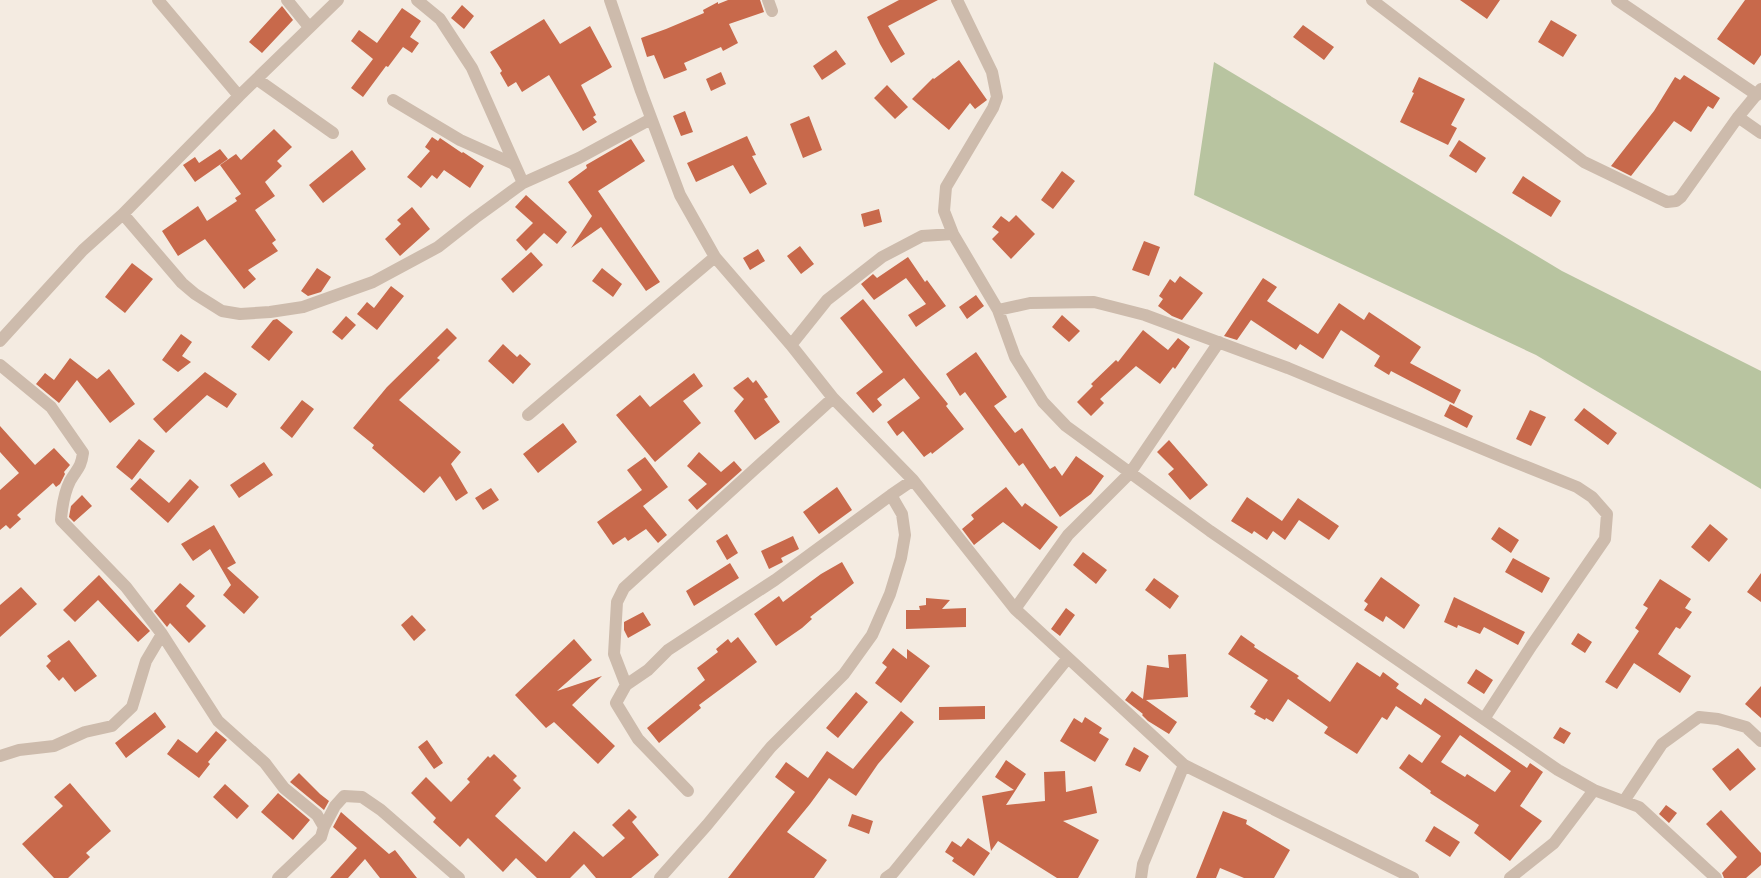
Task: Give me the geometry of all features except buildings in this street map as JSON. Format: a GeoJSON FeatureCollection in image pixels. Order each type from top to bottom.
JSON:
{"type":"FeatureCollection","features":[{"type":"Feature","properties":{"kind":"street"},"geometry":{"type":"LineString","coordinates":[[158,0],[239,96]]}},
{"type":"Feature","properties":{"kind":"street"},"geometry":{"type":"LineString","coordinates":[[287,0],[309,27]]}},
{"type":"Feature","properties":{"kind":"street"},"geometry":{"type":"LineString","coordinates":[[0,341],[83,250],[123,214],[239,96],[258,80],[338,0]]}},
{"type":"Feature","properties":{"kind":"street"},"geometry":{"type":"LineString","coordinates":[[417,0],[440,19],[472,68],[523,183]]}},
{"type":"Feature","properties":{"kind":"street"},"geometry":{"type":"LineString","coordinates":[[610,0],[651,119],[680,195],[715,256],[791,345],[833,398],[913,480],[1015,609],[1184,765],[1413,878]]}},
{"type":"Feature","properties":{"kind":"street"},"geometry":{"type":"LineString","coordinates":[[958,0],[992,72],[997,97],[994,108],[946,187],[944,211],[953,234],[998,310],[1015,357],[1043,402],[1066,426],[1210,531],[1558,770],[1594,790],[1639,807],[1716,878]]}},
{"type":"Feature","properties":{"kind":"street"},"geometry":{"type":"LineString","coordinates":[[1372,0],[1584,162],[1667,202],[1676,201],[1681,197],[1738,117],[1759,92],[1617,0]]}},
{"type":"Feature","properties":{"kind":"street"},"geometry":{"type":"LineString","coordinates":[[258,80],[333,133]]}},
{"type":"Feature","properties":{"kind":"street"},"geometry":{"type":"LineString","coordinates":[[393,100],[460,140],[514,164]]}},
{"type":"Feature","properties":{"kind":"street"},"geometry":{"type":"LineString","coordinates":[[1738,117],[1761,133]]}},
{"type":"Feature","properties":{"kind":"street"},"geometry":{"type":"LineString","coordinates":[[123,214],[182,282],[195,294],[222,311],[240,314],[303,307],[380,278],[438,247],[523,183],[579,158],[651,119]]}},
{"type":"Feature","properties":{"kind":"street"},"geometry":{"type":"LineString","coordinates":[[791,345],[827,300],[882,257],[922,236],[953,234]]}},
{"type":"Feature","properties":{"kind":"street"},"geometry":{"type":"LineString","coordinates":[[528,415],[715,256]]}},
{"type":"Feature","properties":{"kind":"street"},"geometry":{"type":"LineString","coordinates":[[998,310],[1030,303],[1094,302],[1145,315],[1305,374],[1577,487],[1592,497],[1608,514],[1605,538],[1484,719]]}},
{"type":"Feature","properties":{"kind":"street"},"geometry":{"type":"LineString","coordinates":[[1015,609],[1068,535],[1130,473],[1219,342]]}},
{"type":"Feature","properties":{"kind":"street"},"geometry":{"type":"LineString","coordinates":[[0,365],[51,407],[83,453],[81,466],[70,482],[63,503],[61,520],[126,587],[162,634],[218,721],[265,764],[284,788],[317,815],[324,827]]}},
{"type":"Feature","properties":{"kind":"street"},"geometry":{"type":"LineString","coordinates":[[626,685],[614,654],[617,602],[624,588],[833,398]]}},
{"type":"Feature","properties":{"kind":"street"},"geometry":{"type":"LineString","coordinates":[[688,791],[638,739],[616,703],[626,685],[648,670],[668,650],[774,580],[913,480]]}},
{"type":"Feature","properties":{"kind":"street"},"geometry":{"type":"LineString","coordinates":[[660,878],[772,747],[844,674],[872,635],[890,594],[901,558],[905,534],[902,514],[891,495]]}},
{"type":"Feature","properties":{"kind":"street"},"geometry":{"type":"LineString","coordinates":[[0,756],[19,750],[54,746],[85,732],[112,726],[132,707],[146,661],[162,634]]}},
{"type":"Feature","properties":{"kind":"street"},"geometry":{"type":"LineString","coordinates":[[893,876],[943,810],[1068,658]]}},
{"type":"Feature","properties":{"kind":"street"},"geometry":{"type":"LineString","coordinates":[[1624,801],[1662,744],[1699,717],[1718,719],[1746,727],[1761,741]]}},
{"type":"Feature","properties":{"kind":"street"},"geometry":{"type":"LineString","coordinates":[[1141,878],[1143,864],[1184,765]]}},
{"type":"Feature","properties":{"kind":"street"},"geometry":{"type":"LineString","coordinates":[[1510,878],[1554,843],[1594,790]]}},
{"type":"Feature","properties":{"kind":"street"},"geometry":{"type":"LineString","coordinates":[[278,878],[321,837],[324,827],[344,796],[362,797],[404,828],[459,878]]}},
{"type":"Feature","properties":{"kind":"green space"},"geometry":{"type":"Polygon","coordinates":[[[1214,62],[1562,271],[1761,371],[1761,489],[1536,355],[1194,195],[1214,62]]]}}]}
